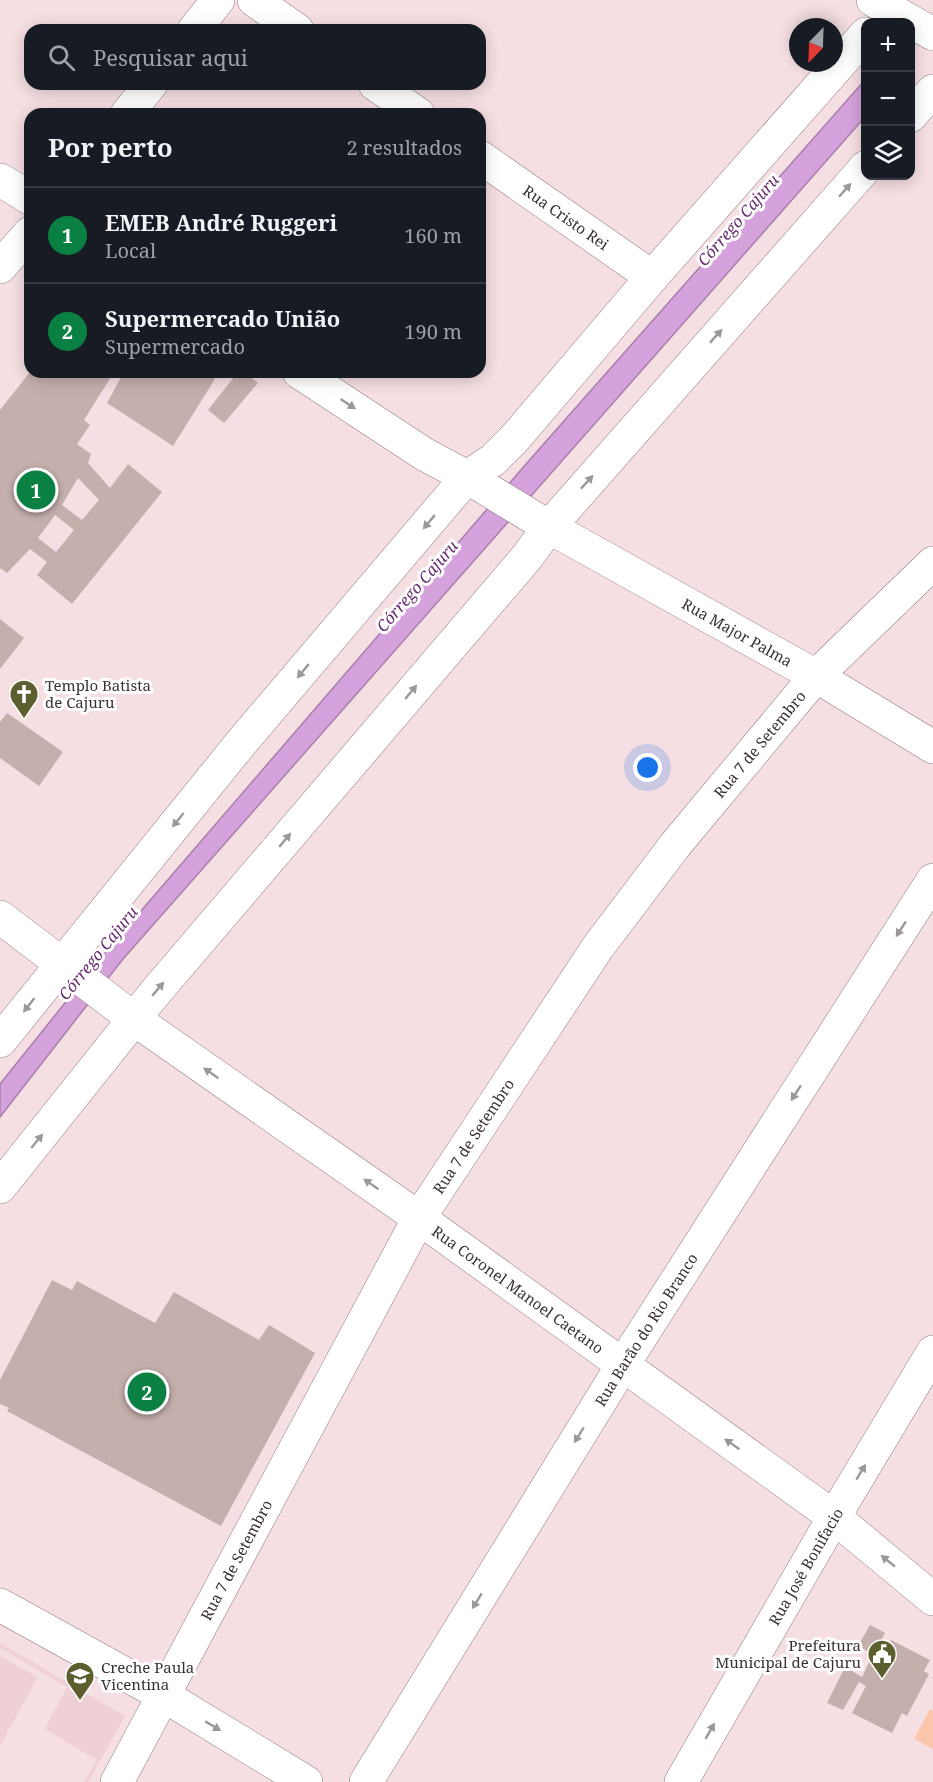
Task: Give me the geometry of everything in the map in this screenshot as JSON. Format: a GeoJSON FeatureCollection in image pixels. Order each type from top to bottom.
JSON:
{"type":"FeatureCollection","features":[{"type":"Feature","properties":{"kind":"street"},"geometry":{"type":"LineString","coordinates":[[199,24],[218,0]]}},
{"type":"Feature","properties":{"kind":"street"},"geometry":{"type":"LineString","coordinates":[[255,0],[289,24]]}},
{"type":"Feature","properties":{"kind":"street"},"geometry":{"type":"LineString","coordinates":[[0,1041],[69,970],[241,743],[478,484],[492,460],[515,438],[652,277],[861,40]]}},
{"type":"Feature","properties":{"kind":"street"},"geometry":{"type":"LineString","coordinates":[[132,108],[146,90]]}},
{"type":"Feature","properties":{"kind":"street"},"geometry":{"type":"LineString","coordinates":[[384,90],[409,108]]}},
{"type":"Feature","properties":{"kind":"street"},"geometry":{"type":"LineString","coordinates":[[915,111],[933,91]]}},
{"type":"Feature","properties":{"kind":"street","name":"Rua Cristo Rei"},"geometry":{"type":"LineString","coordinates":[[486,162],[652,277]]}},
{"type":"Feature","properties":{"kind":"street"},"geometry":{"type":"LineString","coordinates":[[0,1187],[128,1015],[519,566],[544,524],[861,173]]}},
{"type":"Feature","properties":{"kind":"street"},"geometry":{"type":"LineString","coordinates":[[0,180],[24,194]]}},
{"type":"Feature","properties":{"kind":"street"},"geometry":{"type":"LineString","coordinates":[[0,267],[24,240]]}},
{"type":"Feature","properties":{"kind":"street","name":"Rua Major Palma"},"geometry":{"type":"LineString","coordinates":[[308,378],[424,454],[816,676],[933,747]]}},
{"type":"Feature","properties":{"kind":"street","name":"Rua 7 de Setembro"},"geometry":{"type":"LineString","coordinates":[[117,1782],[419,1218],[598,948],[676,844],[816,676],[933,563]]}},
{"type":"Feature","properties":{"kind":"street","name":"Rua Barão do Rio Branco"},"geometry":{"type":"LineString","coordinates":[[366,1782],[622,1366],[933,880]]}},
{"type":"Feature","properties":{"kind":"street","name":"Rua Coronel Manoel Caetano"},"geometry":{"type":"LineString","coordinates":[[0,917],[128,1015],[419,1218],[834,1517],[933,1599]]}},
{"type":"Feature","properties":{"kind":"street","name":"Rua José Bonifacio"},"geometry":{"type":"LineString","coordinates":[[681,1782],[834,1517],[933,1352]]}},
{"type":"Feature","properties":{"kind":"street"},"geometry":{"type":"LineString","coordinates":[[0,1605],[163,1695],[306,1782]]}},
{"type":"Feature","properties":{"kind":"shaded area"},"geometry":{"type":"Polygon","coordinates":[[[861,85],[861,122],[123,959],[0,1117],[0,1084],[109,948],[526,464],[861,85]]]}},
{"type":"Feature","properties":{"kind":"shaded area","name":"Creche Paula Vicentina"},"geometry":{"type":"Polygon","coordinates":[[[0,1643],[125,1716],[88,1782],[84,1782],[97,1760],[45,1729],[67,1687],[0,1648],[0,1643]]]}},
{"type":"Feature","properties":{"kind":"shaded area"},"geometry":{"type":"Polygon","coordinates":[[[0,1656],[38,1677],[0,1746],[0,1656]]]}},
{"type":"Feature","properties":{"kind":"shaded area"},"geometry":{"type":"Polygon","coordinates":[[[930,1709],[933,1711],[933,1749],[914,1739],[930,1709]]]}},
{"type":"Feature","properties":{"kind":"building"},"geometry":{"type":"Polygon","coordinates":[[[25,378],[110,378],[84,420],[90,425],[77,444],[91,454],[88,463],[110,488],[128,464],[162,492],[72,604],[37,575],[47,562],[30,549],[7,573],[0,568],[0,410],[25,378]],[[78,478],[62,505],[82,520],[99,500],[78,478]],[[55,515],[38,538],[56,552],[74,530],[55,515]]]}},
{"type":"Feature","properties":{"kind":"building"},"geometry":{"type":"Polygon","coordinates":[[[121,378],[215,379],[173,446],[107,403],[121,378]]]}},
{"type":"Feature","properties":{"kind":"building"},"geometry":{"type":"Polygon","coordinates":[[[233,378],[252,378],[258,383],[224,423],[208,410],[233,378]]]}},
{"type":"Feature","properties":{"kind":"building"},"geometry":{"type":"Polygon","coordinates":[[[0,619],[24,638],[0,669],[0,619]]]}},
{"type":"Feature","properties":{"kind":"building"},"geometry":{"type":"Polygon","coordinates":[[[7,713],[63,752],[39,786],[0,758],[0,722],[7,713]]]}},
{"type":"Feature","properties":{"kind":"building"},"geometry":{"type":"Polygon","coordinates":[[[52,1280],[72,1290],[77,1281],[155,1323],[174,1292],[259,1340],[269,1325],[315,1353],[221,1526],[7,1411],[9,1408],[0,1404],[0,1380],[52,1280]]]}},
{"type":"Feature","properties":{"kind":"building","name":"Prefeitura Municipal de Cajuru"},"geometry":{"type":"Polygon","coordinates":[[[870,1625],[885,1633],[877,1649],[884,1653],[891,1640],[930,1660],[924,1671],[929,1674],[907,1716],[902,1713],[892,1733],[852,1713],[866,1686],[859,1682],[843,1710],[827,1703],[845,1667],[862,1677],[873,1654],[858,1646],[870,1625]]]}},
{"type":"Feature","properties":{"kind":"place","name":"EMEB André Ruggeri"},"geometry":{"type":"Point","coordinates":[36,490]}},
{"type":"Feature","properties":{"kind":"place","name":"Templo Batista de Cajuru"},"geometry":{"type":"Point","coordinates":[24,720]}},
{"type":"Feature","properties":{"kind":"place","name":"Supermercado União"},"geometry":{"type":"Point","coordinates":[147,1392]}},
{"type":"Feature","properties":{"kind":"place","name":"Prefeitura Municipal de Cajuru"},"geometry":{"type":"Point","coordinates":[882,1680]}},
{"type":"Feature","properties":{"kind":"place","name":"Creche Paula Vicentina"},"geometry":{"type":"Point","coordinates":[80,1702]}},
{"type":"Feature","properties":{"kind":"water label","name":"Córrego Cajuru"},"geometry":{"type":"Point","coordinates":[738,220]}},
{"type":"Feature","properties":{"kind":"water label","name":"Córrego Cajuru"},"geometry":{"type":"Point","coordinates":[417,586]}},
{"type":"Feature","properties":{"kind":"water label","name":"Córrego Cajuru"},"geometry":{"type":"Point","coordinates":[98,953]}}]}
